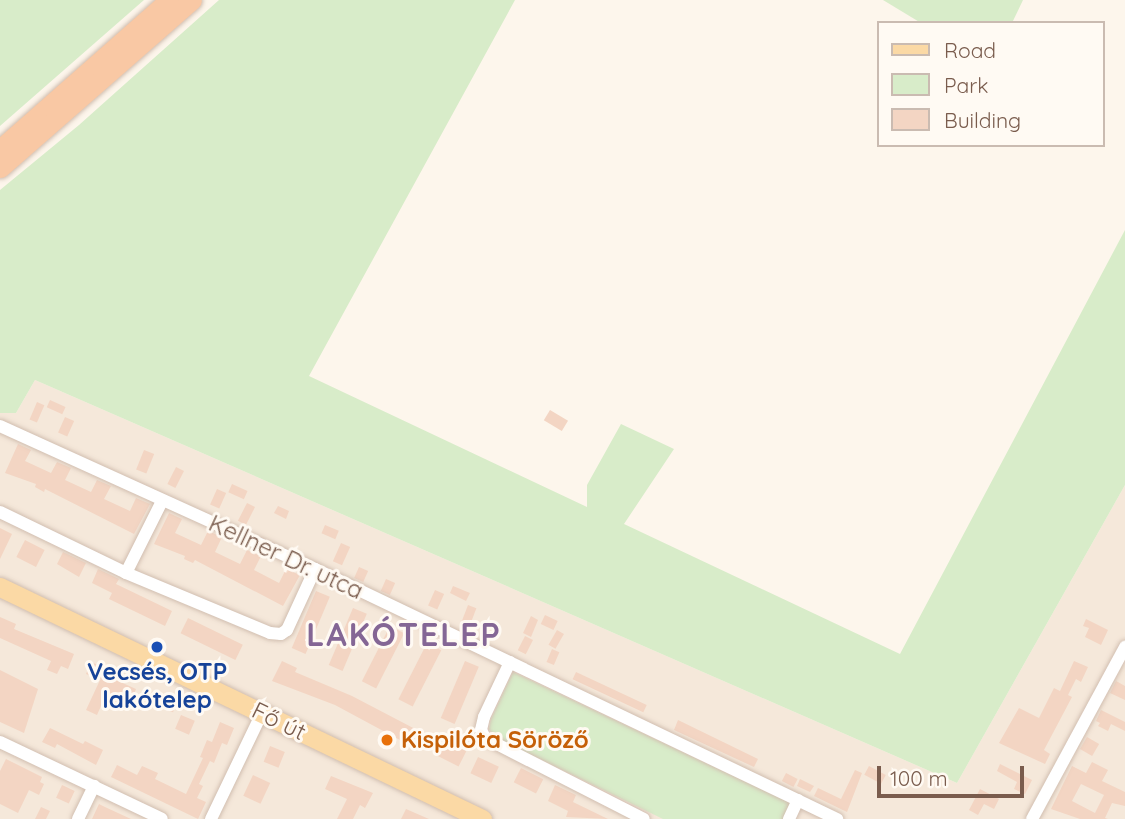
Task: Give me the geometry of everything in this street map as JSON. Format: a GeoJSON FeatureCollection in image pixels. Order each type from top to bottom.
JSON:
{"type":"FeatureCollection","features":[{"type":"Feature","properties":{"kind":"highway"},"geometry":{"type":"LineString","coordinates":[[0,149],[169,0]]}},
{"type":"Feature","properties":{"kind":"highway"},"geometry":{"type":"LineString","coordinates":[[0,168],[192,0]]}},
{"type":"Feature","properties":{"kind":"main road"},"geometry":{"type":"LineString","coordinates":[[0,581],[40,606]]}},
{"type":"Feature","properties":{"kind":"main road","name":"Fő út"},"geometry":{"type":"LineString","coordinates":[[0,587],[482,819]]}},
{"type":"Feature","properties":{"kind":"street","name":"Kellner Dr. utca"},"geometry":{"type":"LineString","coordinates":[[0,426],[315,569],[836,819]]}},
{"type":"Feature","properties":{"kind":"street"},"geometry":{"type":"LineString","coordinates":[[126,573],[162,501]]}},
{"type":"Feature","properties":{"kind":"street"},"geometry":{"type":"LineString","coordinates":[[0,512],[126,573],[270,633],[281,634],[287,630],[315,569]]}},
{"type":"Feature","properties":{"kind":"street"},"geometry":{"type":"LineString","coordinates":[[1032,819],[1125,647]]}},
{"type":"Feature","properties":{"kind":"street"},"geometry":{"type":"LineString","coordinates":[[510,663],[484,717],[481,730],[485,738],[644,819]]}},
{"type":"Feature","properties":{"kind":"street"},"geometry":{"type":"LineString","coordinates":[[211,819],[261,713]]}},
{"type":"Feature","properties":{"kind":"street"},"geometry":{"type":"LineString","coordinates":[[0,742],[162,819]]}},
{"type":"Feature","properties":{"kind":"street"},"geometry":{"type":"LineString","coordinates":[[78,819],[94,786]]}},
{"type":"Feature","properties":{"kind":"street"},"geometry":{"type":"LineString","coordinates":[[789,819],[798,800]]}},
{"type":"Feature","properties":{"kind":"shaded area"},"geometry":{"type":"Polygon","coordinates":[[[35,380],[957,783],[1125,485],[1125,819],[0,819],[0,413],[16,413],[35,380]]]}},
{"type":"Feature","properties":{"kind":"green space"},"geometry":{"type":"Polygon","coordinates":[[[0,0],[144,0],[0,126],[0,0]]]}},
{"type":"Feature","properties":{"kind":"green space"},"geometry":{"type":"Polygon","coordinates":[[[219,0],[515,0],[309,376],[587,507],[587,485],[621,424],[674,449],[624,524],[900,654],[1125,230],[1125,485],[957,783],[35,380],[16,413],[0,413],[0,190],[79,125],[219,0]]]}},
{"type":"Feature","properties":{"kind":"green space"},"geometry":{"type":"Polygon","coordinates":[[[883,0],[1023,0],[1013,21],[918,21],[883,0]]]}},
{"type":"Feature","properties":{"kind":"green space"},"geometry":{"type":"Polygon","coordinates":[[[513,672],[792,804],[785,819],[663,819],[495,737],[489,729],[491,719],[513,672]]]}},
{"type":"Feature","properties":{"kind":"building"},"geometry":{"type":"Polygon","coordinates":[[[50,400],[66,407],[62,414],[47,407],[50,400]]]}},
{"type":"Feature","properties":{"kind":"building"},"geometry":{"type":"Polygon","coordinates":[[[37,402],[44,405],[37,423],[30,419],[37,402]]]}},
{"type":"Feature","properties":{"kind":"building"},"geometry":{"type":"Polygon","coordinates":[[[550,410],[568,421],[562,431],[544,420],[550,410]]]}},
{"type":"Feature","properties":{"kind":"building"},"geometry":{"type":"Polygon","coordinates":[[[65,417],[74,421],[67,437],[58,433],[65,417]]]}},
{"type":"Feature","properties":{"kind":"building"},"geometry":{"type":"Polygon","coordinates":[[[18,444],[31,450],[25,461],[51,473],[57,462],[71,468],[65,480],[91,492],[97,480],[111,486],[104,499],[130,511],[136,498],[150,504],[134,534],[45,489],[44,492],[35,487],[36,484],[5,473],[18,444]]]}},
{"type":"Feature","properties":{"kind":"building"},"geometry":{"type":"Polygon","coordinates":[[[144,450],[154,454],[146,474],[136,469],[144,450]]]}},
{"type":"Feature","properties":{"kind":"building"},"geometry":{"type":"Polygon","coordinates":[[[176,467],[184,471],[175,488],[167,484],[176,467]]]}},
{"type":"Feature","properties":{"kind":"building"},"geometry":{"type":"Polygon","coordinates":[[[232,484],[248,491],[244,499],[228,492],[232,484]]]}},
{"type":"Feature","properties":{"kind":"building"},"geometry":{"type":"Polygon","coordinates":[[[217,489],[226,493],[219,509],[210,505],[217,489]]]}},
{"type":"Feature","properties":{"kind":"building"},"geometry":{"type":"Polygon","coordinates":[[[247,503],[255,507],[246,525],[238,521],[247,503]]]}},
{"type":"Feature","properties":{"kind":"building"},"geometry":{"type":"Polygon","coordinates":[[[278,506],[289,511],[286,519],[274,513],[278,506]]]}},
{"type":"Feature","properties":{"kind":"building"},"geometry":{"type":"Polygon","coordinates":[[[169,513],[182,519],[175,533],[201,545],[208,531],[222,537],[215,552],[240,564],[247,550],[261,556],[254,570],[279,583],[286,569],[300,575],[283,606],[195,560],[193,563],[184,559],[185,556],[154,544],[169,513]]]}},
{"type":"Feature","properties":{"kind":"building"},"geometry":{"type":"Polygon","coordinates":[[[325,525],[339,531],[335,539],[321,533],[325,525]]]}},
{"type":"Feature","properties":{"kind":"building"},"geometry":{"type":"Polygon","coordinates":[[[0,528],[12,534],[0,559],[0,528]]]}},
{"type":"Feature","properties":{"kind":"building"},"geometry":{"type":"Polygon","coordinates":[[[25,540],[45,550],[36,567],[16,557],[25,540]]]}},
{"type":"Feature","properties":{"kind":"building"},"geometry":{"type":"Polygon","coordinates":[[[341,543],[350,547],[342,565],[333,561],[341,543]]]}},
{"type":"Feature","properties":{"kind":"building"},"geometry":{"type":"Polygon","coordinates":[[[63,552],[86,563],[79,577],[57,564],[63,552]]]}},
{"type":"Feature","properties":{"kind":"building"},"geometry":{"type":"Polygon","coordinates":[[[359,567],[368,571],[363,582],[354,578],[359,567]]]}},
{"type":"Feature","properties":{"kind":"building"},"geometry":{"type":"Polygon","coordinates":[[[98,569],[119,579],[116,584],[172,611],[165,626],[109,599],[112,593],[92,583],[98,569]]]}},
{"type":"Feature","properties":{"kind":"building"},"geometry":{"type":"Polygon","coordinates":[[[386,579],[395,583],[390,595],[381,591],[386,579]]]}},
{"type":"Feature","properties":{"kind":"building"},"geometry":{"type":"Polygon","coordinates":[[[453,586],[470,593],[466,601],[450,593],[453,586]]]}},
{"type":"Feature","properties":{"kind":"building"},"geometry":{"type":"Polygon","coordinates":[[[435,590],[444,594],[437,610],[428,606],[435,590]]]}},
{"type":"Feature","properties":{"kind":"building"},"geometry":{"type":"Polygon","coordinates":[[[316,591],[330,597],[306,654],[292,648],[316,591]]]}},
{"type":"Feature","properties":{"kind":"building"},"geometry":{"type":"Polygon","coordinates":[[[468,605],[476,608],[470,626],[461,623],[468,605]]]}},
{"type":"Feature","properties":{"kind":"building"},"geometry":{"type":"Polygon","coordinates":[[[353,608],[367,614],[343,671],[329,665],[353,608]]]}},
{"type":"Feature","properties":{"kind":"building"},"geometry":{"type":"Polygon","coordinates":[[[545,615],[558,621],[553,630],[541,624],[545,615]]]}},
{"type":"Feature","properties":{"kind":"building"},"geometry":{"type":"Polygon","coordinates":[[[531,616],[538,620],[531,637],[523,633],[531,616]]]}},
{"type":"Feature","properties":{"kind":"building"},"geometry":{"type":"Polygon","coordinates":[[[0,617],[16,624],[14,629],[74,654],[68,669],[61,666],[57,674],[47,670],[51,661],[0,638],[0,617]]]}},
{"type":"Feature","properties":{"kind":"building"},"geometry":{"type":"Polygon","coordinates":[[[188,618],[243,645],[235,660],[181,633],[188,618]]]}},
{"type":"Feature","properties":{"kind":"building"},"geometry":{"type":"Polygon","coordinates":[[[1086,619],[1108,630],[1101,645],[1085,637],[1089,628],[1083,626],[1086,619]]]}},
{"type":"Feature","properties":{"kind":"building"},"geometry":{"type":"Polygon","coordinates":[[[390,626],[404,633],[376,689],[362,681],[390,626]]]}},
{"type":"Feature","properties":{"kind":"building"},"geometry":{"type":"Polygon","coordinates":[[[557,630],[564,634],[555,649],[548,645],[557,630]]]}},
{"type":"Feature","properties":{"kind":"building"},"geometry":{"type":"Polygon","coordinates":[[[525,636],[533,640],[526,654],[518,650],[525,636]]]}},
{"type":"Feature","properties":{"kind":"building"},"geometry":{"type":"Polygon","coordinates":[[[427,643],[441,650],[413,706],[398,699],[427,643]]]}},
{"type":"Feature","properties":{"kind":"building"},"geometry":{"type":"Polygon","coordinates":[[[552,649],[559,652],[554,665],[547,662],[552,649]]]}},
{"type":"Feature","properties":{"kind":"building"},"geometry":{"type":"Polygon","coordinates":[[[282,661],[297,668],[295,672],[352,696],[419,731],[413,747],[335,705],[272,681],[282,661]]]}},
{"type":"Feature","properties":{"kind":"building"},"geometry":{"type":"Polygon","coordinates":[[[465,661],[479,667],[455,724],[441,718],[465,661]]]}},
{"type":"Feature","properties":{"kind":"building"},"geometry":{"type":"Polygon","coordinates":[[[1074,661],[1088,667],[1081,682],[1076,679],[1068,695],[1072,697],[1044,750],[1050,754],[1045,764],[999,743],[1019,708],[1039,718],[1054,688],[1060,691],[1074,661]]]}},
{"type":"Feature","properties":{"kind":"building"},"geometry":{"type":"Polygon","coordinates":[[[91,662],[110,670],[107,676],[136,689],[130,704],[124,701],[123,705],[105,697],[97,715],[86,710],[100,680],[86,674],[91,662]]]}},
{"type":"Feature","properties":{"kind":"building"},"geometry":{"type":"Polygon","coordinates":[[[0,670],[38,689],[24,733],[0,722],[0,670]]]}},
{"type":"Feature","properties":{"kind":"building"},"geometry":{"type":"Polygon","coordinates":[[[576,672],[647,705],[643,712],[573,679],[576,672]]]}},
{"type":"Feature","properties":{"kind":"building"},"geometry":{"type":"Polygon","coordinates":[[[1116,681],[1125,686],[1125,700],[1110,693],[1116,681]]]}},
{"type":"Feature","properties":{"kind":"building"},"geometry":{"type":"Polygon","coordinates":[[[158,694],[177,702],[173,712],[154,704],[158,694]]]}},
{"type":"Feature","properties":{"kind":"building"},"geometry":{"type":"Polygon","coordinates":[[[1101,710],[1125,722],[1125,731],[1111,724],[1108,731],[1098,726],[1100,723],[1096,721],[1101,710]]]}},
{"type":"Feature","properties":{"kind":"building"},"geometry":{"type":"Polygon","coordinates":[[[181,715],[195,721],[189,735],[175,729],[181,715]]]}},
{"type":"Feature","properties":{"kind":"building"},"geometry":{"type":"Polygon","coordinates":[[[678,720],[758,759],[754,767],[674,730],[678,720]]]}},
{"type":"Feature","properties":{"kind":"building"},"geometry":{"type":"Polygon","coordinates":[[[220,722],[234,728],[227,745],[222,743],[214,763],[210,761],[199,784],[203,786],[197,798],[206,802],[198,819],[111,777],[117,765],[137,775],[142,766],[158,773],[155,779],[186,794],[203,758],[200,757],[207,740],[212,742],[220,722]]]}},
{"type":"Feature","properties":{"kind":"building"},"geometry":{"type":"Polygon","coordinates":[[[50,728],[83,744],[85,741],[103,750],[96,765],[57,744],[55,748],[42,742],[50,728]]]}},
{"type":"Feature","properties":{"kind":"building"},"geometry":{"type":"Polygon","coordinates":[[[1087,737],[1099,744],[1092,756],[1080,749],[1087,737]]]}},
{"type":"Feature","properties":{"kind":"building"},"geometry":{"type":"Polygon","coordinates":[[[444,740],[466,751],[459,766],[436,755],[444,740]]]}},
{"type":"Feature","properties":{"kind":"building"},"geometry":{"type":"Polygon","coordinates":[[[270,746],[285,752],[278,768],[264,762],[270,746]]]}},
{"type":"Feature","properties":{"kind":"building"},"geometry":{"type":"Polygon","coordinates":[[[478,757],[499,767],[491,783],[470,773],[478,757]]]}},
{"type":"Feature","properties":{"kind":"building"},"geometry":{"type":"Polygon","coordinates":[[[6,759],[42,777],[40,782],[44,784],[39,795],[29,790],[18,813],[0,804],[0,771],[6,759]]]}},
{"type":"Feature","properties":{"kind":"building"},"geometry":{"type":"Polygon","coordinates":[[[1092,762],[1108,770],[1102,781],[1125,792],[1125,806],[1112,803],[1105,818],[1108,819],[1080,819],[1051,809],[1072,766],[1086,773],[1092,762]],[[1081,784],[1072,801],[1095,813],[1104,795],[1081,784]]]}},
{"type":"Feature","properties":{"kind":"building"},"geometry":{"type":"Polygon","coordinates":[[[1000,764],[1032,780],[1025,794],[1014,789],[1017,782],[997,771],[1000,764]]]}},
{"type":"Feature","properties":{"kind":"building"},"geometry":{"type":"Polygon","coordinates":[[[869,766],[886,775],[881,784],[864,775],[869,766]]]}},
{"type":"Feature","properties":{"kind":"building"},"geometry":{"type":"Polygon","coordinates":[[[521,768],[543,779],[536,794],[514,782],[521,768]]]}},
{"type":"Feature","properties":{"kind":"building"},"geometry":{"type":"Polygon","coordinates":[[[855,770],[862,773],[847,812],[814,796],[818,788],[841,799],[855,770]]]}},
{"type":"Feature","properties":{"kind":"building"},"geometry":{"type":"Polygon","coordinates":[[[786,773],[798,779],[793,787],[782,781],[786,773]]]}},
{"type":"Feature","properties":{"kind":"building"},"geometry":{"type":"Polygon","coordinates":[[[253,775],[270,783],[260,804],[243,796],[253,775]]]}},
{"type":"Feature","properties":{"kind":"building"},"geometry":{"type":"Polygon","coordinates":[[[331,776],[373,793],[365,808],[360,805],[353,819],[337,819],[347,799],[325,789],[331,776]]]}},
{"type":"Feature","properties":{"kind":"building"},"geometry":{"type":"Polygon","coordinates":[[[800,779],[814,786],[810,792],[797,786],[800,779]]]}},
{"type":"Feature","properties":{"kind":"building"},"geometry":{"type":"Polygon","coordinates":[[[62,785],[75,791],[69,804],[56,798],[62,785]]]}},
{"type":"Feature","properties":{"kind":"building"},"geometry":{"type":"Polygon","coordinates":[[[555,785],[576,795],[573,802],[608,819],[566,817],[568,811],[548,801],[555,785]]]}},
{"type":"Feature","properties":{"kind":"building"},"geometry":{"type":"Polygon","coordinates":[[[980,789],[999,799],[994,809],[984,804],[978,815],[969,810],[980,789]]]}},
{"type":"Feature","properties":{"kind":"building"},"geometry":{"type":"Polygon","coordinates":[[[99,804],[105,807],[131,819],[92,819],[99,804]]]}},
{"type":"Feature","properties":{"kind":"building"},"geometry":{"type":"Polygon","coordinates":[[[41,807],[50,811],[46,819],[35,819],[41,807]]]}},
{"type":"Feature","properties":{"kind":"building"},"geometry":{"type":"Polygon","coordinates":[[[406,809],[429,819],[401,819],[406,809]]]}},
{"type":"Feature","properties":{"kind":"place","name":"Vecsés, OTP lakótelep"},"geometry":{"type":"Point","coordinates":[157,647]}},
{"type":"Feature","properties":{"kind":"place","name":"Kispilóta Söröző"},"geometry":{"type":"Point","coordinates":[387,740]}},
{"type":"Feature","properties":{"kind":"district","name":"LAKÓTELEP"},"geometry":{"type":"Point","coordinates":[404,634]}}]}
